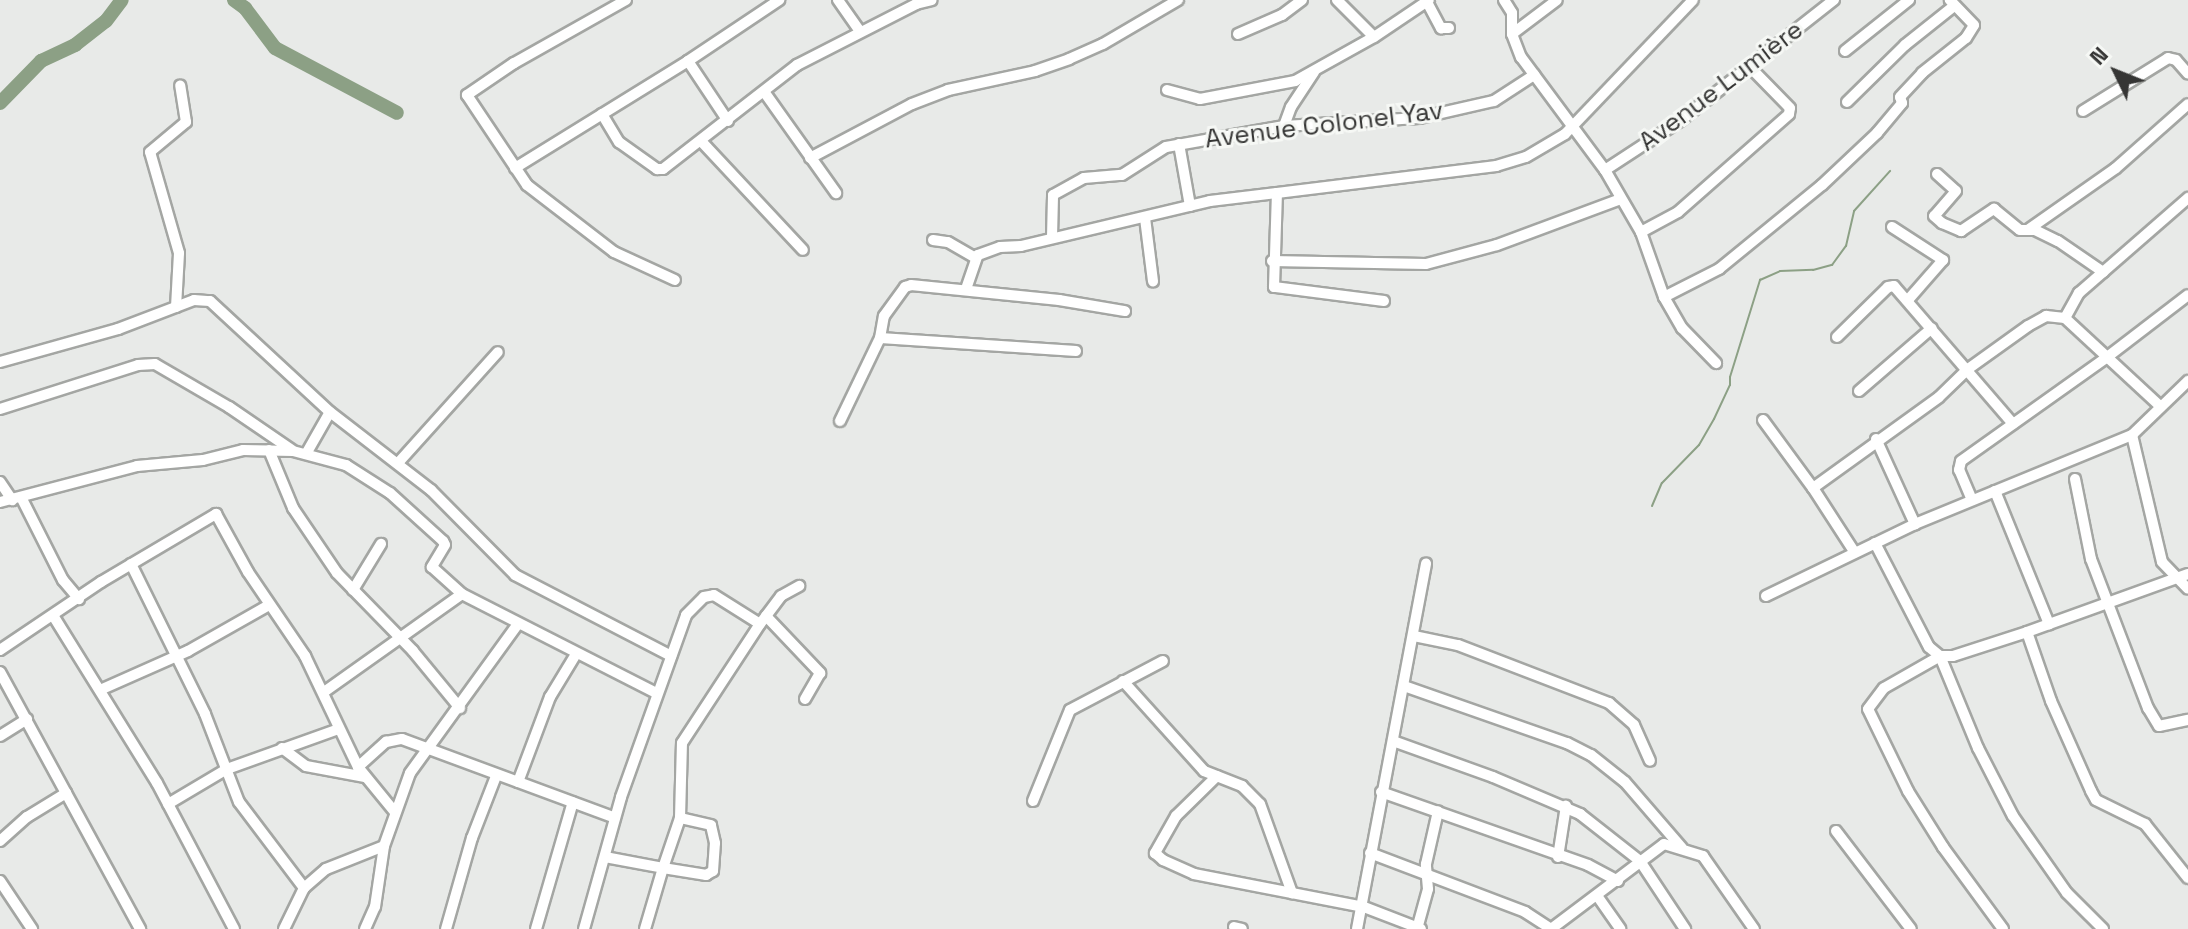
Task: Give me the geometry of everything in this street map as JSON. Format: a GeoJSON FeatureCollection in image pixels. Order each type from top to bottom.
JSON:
{"type":"FeatureCollection","features":[{"type":"Feature","properties":{"kind":"street"},"geometry":{"type":"LineString","coordinates":[[626,0],[514,63],[467,95],[527,185],[614,252],[675,280]]}},
{"type":"Feature","properties":{"kind":"street"},"geometry":{"type":"LineString","coordinates":[[515,168],[688,61],[779,0]]}},
{"type":"Feature","properties":{"kind":"street"},"geometry":{"type":"LineString","coordinates":[[838,0],[860,32]]}},
{"type":"Feature","properties":{"kind":"street"},"geometry":{"type":"LineString","coordinates":[[602,114],[619,142],[657,169],[667,166],[765,93],[797,65],[860,32],[932,0]]}},
{"type":"Feature","properties":{"kind":"street"},"geometry":{"type":"LineString","coordinates":[[810,158],[912,104],[948,90],[1035,71],[1069,59],[1103,44],[1178,0]]}},
{"type":"Feature","properties":{"kind":"street"},"geometry":{"type":"LineString","coordinates":[[1238,34],[1282,15],[1302,0]]}},
{"type":"Feature","properties":{"kind":"street"},"geometry":{"type":"LineString","coordinates":[[1504,0],[1512,13],[1512,34],[1534,75],[1605,170],[1641,232],[1664,297],[1682,328],[1716,363]]}},
{"type":"Feature","properties":{"kind":"street"},"geometry":{"type":"LineString","coordinates":[[1512,34],[1557,0]]}},
{"type":"Feature","properties":{"kind":"street"},"geometry":{"type":"LineString","coordinates":[[966,289],[976,258],[1000,247],[1020,246],[1190,206],[1496,166],[1544,148],[1571,125],[1693,0]]}},
{"type":"Feature","properties":{"kind":"street","name":"Avenue Lumière"},"geometry":{"type":"LineString","coordinates":[[1605,170],[1680,121],[1834,0]]}},
{"type":"Feature","properties":{"kind":"street"},"geometry":{"type":"LineString","coordinates":[[1845,51],[1909,0]]}},
{"type":"Feature","properties":{"kind":"street"},"geometry":{"type":"LineString","coordinates":[[1167,90],[1193,98],[1212,98],[1280,85],[1315,70],[1374,37],[1428,1],[1442,29],[1449,28]]}},
{"type":"Feature","properties":{"kind":"street"},"geometry":{"type":"LineString","coordinates":[[1344,2],[1374,37]]}},
{"type":"Feature","properties":{"kind":"street"},"geometry":{"type":"LineString","coordinates":[[1664,297],[1719,269],[1822,185],[1877,133],[1902,103],[1900,97],[1922,73],[1966,38],[1974,25],[1952,3],[1847,102]]}},
{"type":"Feature","properties":{"kind":"street"},"geometry":{"type":"LineString","coordinates":[[2083,111],[2168,58],[2176,60],[2188,74]]}},
{"type":"Feature","properties":{"kind":"street"},"geometry":{"type":"LineString","coordinates":[[688,61],[728,121]]}},
{"type":"Feature","properties":{"kind":"street"},"geometry":{"type":"LineString","coordinates":[[1641,232],[1678,212],[1789,114],[1790,108],[1750,67]]}},
{"type":"Feature","properties":{"kind":"street"},"geometry":{"type":"LineString","coordinates":[[1284,126],[1291,107],[1315,70]]}},
{"type":"Feature","properties":{"kind":"street","name":"Avenue Colonel Yav"},"geometry":{"type":"LineString","coordinates":[[1052,237],[1053,195],[1084,178],[1122,175],[1155,151],[1284,126],[1419,118],[1494,101],[1534,75]]}},
{"type":"Feature","properties":{"kind":"street"},"geometry":{"type":"LineString","coordinates":[[176,307],[177,244],[150,152],[186,122],[180,85]]}},
{"type":"Feature","properties":{"kind":"street"},"geometry":{"type":"LineString","coordinates":[[765,93],[836,193]]}},
{"type":"Feature","properties":{"kind":"street"},"geometry":{"type":"LineString","coordinates":[[1937,174],[1956,191],[1934,216],[1942,223],[1961,231],[1992,208],[2020,230],[2029,229],[2116,168],[2188,104]]}},
{"type":"Feature","properties":{"kind":"street"},"geometry":{"type":"LineString","coordinates":[[701,141],[803,250]]}},
{"type":"Feature","properties":{"kind":"street"},"geometry":{"type":"LineString","coordinates":[[1179,144],[1190,206]]}},
{"type":"Feature","properties":{"kind":"street"},"geometry":{"type":"LineString","coordinates":[[1277,193],[1272,261],[1274,287],[1384,301]]}},
{"type":"Feature","properties":{"kind":"street"},"geometry":{"type":"LineString","coordinates":[[2065,318],[2072,302],[2188,198]]}},
{"type":"Feature","properties":{"kind":"street"},"geometry":{"type":"LineString","coordinates":[[1272,261],[1426,264],[1487,248],[1621,199]]}},
{"type":"Feature","properties":{"kind":"street"},"geometry":{"type":"LineString","coordinates":[[1145,218],[1153,281]]}},
{"type":"Feature","properties":{"kind":"street"},"geometry":{"type":"LineString","coordinates":[[1892,227],[1943,260],[1908,300]]}},
{"type":"Feature","properties":{"kind":"street"},"geometry":{"type":"LineString","coordinates":[[2029,229],[2058,241],[2103,272]]}},
{"type":"Feature","properties":{"kind":"street"},"geometry":{"type":"LineString","coordinates":[[933,240],[948,242],[976,258]]}},
{"type":"Feature","properties":{"kind":"street"},"geometry":{"type":"LineString","coordinates":[[1837,337],[1891,285],[1908,300],[2013,424]]}},
{"type":"Feature","properties":{"kind":"street"},"geometry":{"type":"LineString","coordinates":[[840,421],[880,338],[884,316],[908,286],[966,289],[1125,311]]}},
{"type":"Feature","properties":{"kind":"street"},"geometry":{"type":"LineString","coordinates":[[1972,500],[1959,470],[1961,461],[2106,358],[2188,295]]}},
{"type":"Feature","properties":{"kind":"street"},"geometry":{"type":"LineString","coordinates":[[0,362],[118,329],[194,300],[210,301],[330,412],[398,463],[532,587],[620,627],[671,656]]}},
{"type":"Feature","properties":{"kind":"street"},"geometry":{"type":"LineString","coordinates":[[1813,488],[1876,439],[1939,397],[1968,369],[2040,319],[2065,318],[2160,406]]}},
{"type":"Feature","properties":{"kind":"street"},"geometry":{"type":"LineString","coordinates":[[1859,391],[1932,328]]}},
{"type":"Feature","properties":{"kind":"street"},"geometry":{"type":"LineString","coordinates":[[880,338],[1076,351]]}},
{"type":"Feature","properties":{"kind":"street"},"geometry":{"type":"LineString","coordinates":[[398,463],[498,352]]}},
{"type":"Feature","properties":{"kind":"street"},"geometry":{"type":"LineString","coordinates":[[0,409],[138,365],[155,364],[229,407],[293,451]]}},
{"type":"Feature","properties":{"kind":"street"},"geometry":{"type":"LineString","coordinates":[[1766,596],[1915,524],[2132,435],[2188,381]]}},
{"type":"Feature","properties":{"kind":"street"},"geometry":{"type":"LineString","coordinates":[[306,454],[330,412]]}},
{"type":"Feature","properties":{"kind":"street"},"geometry":{"type":"LineString","coordinates":[[1763,420],[1813,488],[1855,553]]}},
{"type":"Feature","properties":{"kind":"street"},"geometry":{"type":"LineString","coordinates":[[2132,435],[2159,555],[2166,569],[2188,589]]}},
{"type":"Feature","properties":{"kind":"street"},"geometry":{"type":"LineString","coordinates":[[1876,439],[1915,524]]}},
{"type":"Feature","properties":{"kind":"street"},"geometry":{"type":"LineString","coordinates":[[0,502],[137,466],[203,460],[243,450],[306,454],[356,470],[417,515],[445,545],[434,561],[435,572],[462,594],[656,693]]}},
{"type":"Feature","properties":{"kind":"street"},"geometry":{"type":"LineString","coordinates":[[269,450],[298,518],[337,573],[400,638],[460,708]]}},
{"type":"Feature","properties":{"kind":"street"},"geometry":{"type":"LineString","coordinates":[[2075,479],[2091,559],[2106,604],[2154,720],[2159,726],[2188,720]]}},
{"type":"Feature","properties":{"kind":"street"},"geometry":{"type":"LineString","coordinates":[[0,482],[16,498],[63,580],[79,599]]}},
{"type":"Feature","properties":{"kind":"street"},"geometry":{"type":"LineString","coordinates":[[1995,491],[2049,624]]}},
{"type":"Feature","properties":{"kind":"street"},"geometry":{"type":"LineString","coordinates":[[0,650],[131,564],[216,514],[324,692],[358,767],[394,811]]}},
{"type":"Feature","properties":{"kind":"street"},"geometry":{"type":"LineString","coordinates":[[1875,543],[1929,647],[1940,656],[1978,748],[2013,816],[2055,877],[2103,929]]}},
{"type":"Feature","properties":{"kind":"street"},"geometry":{"type":"LineString","coordinates":[[353,590],[381,544]]}},
{"type":"Feature","properties":{"kind":"street"},"geometry":{"type":"LineString","coordinates":[[1357,929],[1364,907],[1370,853],[1426,563]]}},
{"type":"Feature","properties":{"kind":"street"},"geometry":{"type":"LineString","coordinates":[[131,564],[177,656],[239,802],[304,888]]}},
{"type":"Feature","properties":{"kind":"street"},"geometry":{"type":"LineString","coordinates":[[2003,929],[1943,847],[1908,791],[1868,709],[1884,688],[1940,656],[1953,656],[2027,632],[2188,574]]}},
{"type":"Feature","properties":{"kind":"street"},"geometry":{"type":"LineString","coordinates":[[645,929],[680,818],[682,743],[763,620],[787,590],[799,586]]}},
{"type":"Feature","properties":{"kind":"street"},"geometry":{"type":"LineString","coordinates":[[324,692],[462,594]]}},
{"type":"Feature","properties":{"kind":"street"},"geometry":{"type":"LineString","coordinates":[[584,929],[615,818],[656,693],[686,615],[704,597],[719,596],[763,620],[820,673],[805,699]]}},
{"type":"Feature","properties":{"kind":"street"},"geometry":{"type":"LineString","coordinates":[[100,690],[177,656],[269,605]]}},
{"type":"Feature","properties":{"kind":"street"},"geometry":{"type":"LineString","coordinates":[[54,617],[168,804],[234,929]]}},
{"type":"Feature","properties":{"kind":"street"},"geometry":{"type":"LineString","coordinates":[[365,929],[375,907],[384,846],[394,811],[410,773],[518,624]]}},
{"type":"Feature","properties":{"kind":"street"},"geometry":{"type":"LineString","coordinates":[[2027,632],[2051,701],[2096,800],[2145,824],[2188,878]]}},
{"type":"Feature","properties":{"kind":"street"},"geometry":{"type":"LineString","coordinates":[[1414,636],[1458,645],[1609,703],[1634,725],[1650,761]]}},
{"type":"Feature","properties":{"kind":"street"},"geometry":{"type":"LineString","coordinates":[[518,782],[550,697],[576,654]]}},
{"type":"Feature","properties":{"kind":"street"},"geometry":{"type":"LineString","coordinates":[[1033,801],[1069,712],[1163,661]]}},
{"type":"Feature","properties":{"kind":"street"},"geometry":{"type":"LineString","coordinates":[[0,672],[140,929]]}},
{"type":"Feature","properties":{"kind":"street"},"geometry":{"type":"LineString","coordinates":[[1123,681],[1178,746],[1204,771],[1242,786],[1260,804],[1292,893]]}},
{"type":"Feature","properties":{"kind":"street"},"geometry":{"type":"LineString","coordinates":[[1404,686],[1567,743],[1591,755],[1625,782],[1682,848]]}},
{"type":"Feature","properties":{"kind":"street"},"geometry":{"type":"LineString","coordinates":[[0,736],[27,719]]}},
{"type":"Feature","properties":{"kind":"street"},"geometry":{"type":"LineString","coordinates":[[168,804],[227,769],[339,729]]}},
{"type":"Feature","properties":{"kind":"street"},"geometry":{"type":"LineString","coordinates":[[358,767],[395,738],[615,818]]}},
{"type":"Feature","properties":{"kind":"street"},"geometry":{"type":"LineString","coordinates":[[1393,741],[1566,806],[1610,835],[1640,861],[1685,929]]}},
{"type":"Feature","properties":{"kind":"street"},"geometry":{"type":"LineString","coordinates":[[282,748],[306,766],[365,777]]}},
{"type":"Feature","properties":{"kind":"street"},"geometry":{"type":"LineString","coordinates":[[446,929],[472,838],[496,776]]}},
{"type":"Feature","properties":{"kind":"street"},"geometry":{"type":"LineString","coordinates":[[1217,776],[1176,816],[1155,853],[1163,860],[1194,874],[1364,907],[1418,929],[1428,889],[1426,873],[1438,811]]}},
{"type":"Feature","properties":{"kind":"street"},"geometry":{"type":"LineString","coordinates":[[1381,792],[1558,857],[1588,865],[1618,881]]}},
{"type":"Feature","properties":{"kind":"street"},"geometry":{"type":"LineString","coordinates":[[0,841],[27,817],[66,793]]}},
{"type":"Feature","properties":{"kind":"street"},"geometry":{"type":"LineString","coordinates":[[536,929],[573,802]]}},
{"type":"Feature","properties":{"kind":"street"},"geometry":{"type":"LineString","coordinates":[[1558,857],[1566,806]]}},
{"type":"Feature","properties":{"kind":"street"},"geometry":{"type":"LineString","coordinates":[[605,857],[706,875],[713,871],[711,825],[680,818]]}},
{"type":"Feature","properties":{"kind":"street"},"geometry":{"type":"LineString","coordinates":[[1836,831],[1911,929]]}},
{"type":"Feature","properties":{"kind":"street"},"geometry":{"type":"LineString","coordinates":[[1370,853],[1525,912],[1551,929],[1598,897],[1660,845],[1682,848],[1703,856],[1754,929]]}},
{"type":"Feature","properties":{"kind":"street"},"geometry":{"type":"LineString","coordinates":[[284,929],[304,888],[326,869],[384,846]]}},
{"type":"Feature","properties":{"kind":"street"},"geometry":{"type":"LineString","coordinates":[[0,881],[32,929]]}},
{"type":"Feature","properties":{"kind":"street"},"geometry":{"type":"LineString","coordinates":[[1598,897],[1620,929]]}},
{"type":"Feature","properties":{"kind":"waterway"},"geometry":{"type":"LineString","coordinates":[[0,103],[41,61],[75,45],[106,21],[122,0]]}},
{"type":"Feature","properties":{"kind":"waterway"},"geometry":{"type":"LineString","coordinates":[[234,0],[245,8],[275,48],[397,113]]}},
{"type":"Feature","properties":{"kind":"waterway"},"geometry":{"type":"LineString","coordinates":[[1652,506],[1662,483],[1699,445],[1714,419],[1730,385],[1760,280],[1780,271],[1813,270],[1832,265],[1846,246],[1854,211],[1890,171]]}}]}
